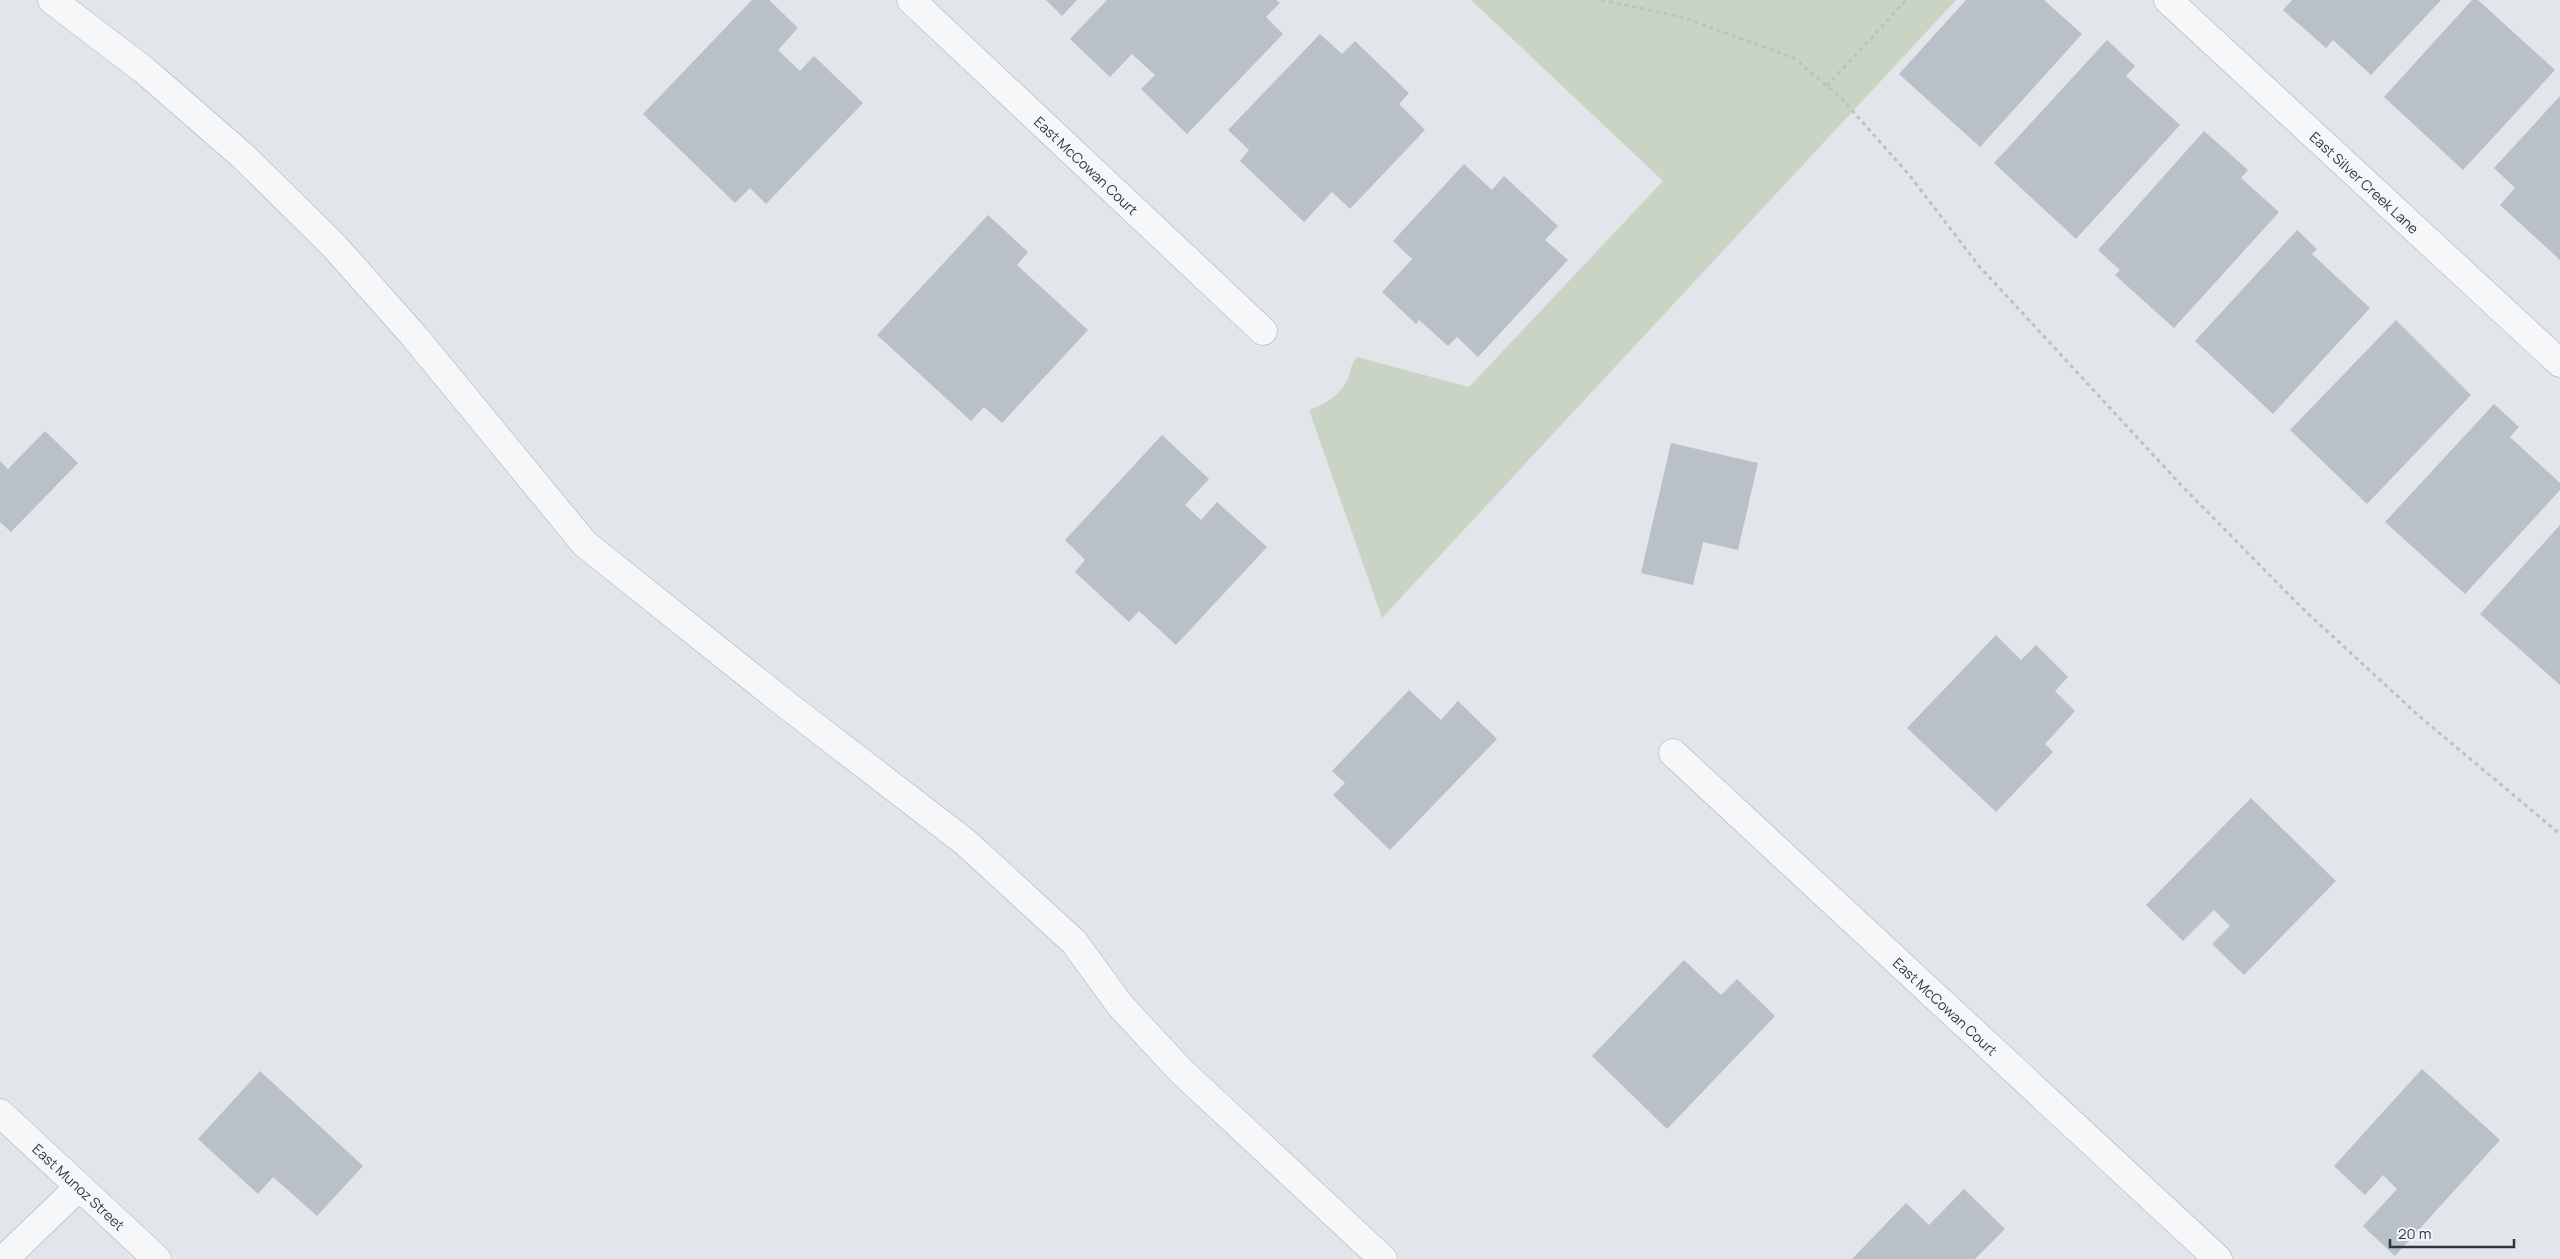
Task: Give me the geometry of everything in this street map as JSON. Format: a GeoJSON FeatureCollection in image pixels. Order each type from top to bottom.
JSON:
{"type":"FeatureCollection","features":[{"type":"Feature","properties":{"kind":"street"},"geometry":{"type":"LineString","coordinates":[[52,0],[144,70],[244,157],[335,247],[414,336],[585,544],[784,702],[965,842],[1074,942],[1120,1005],[1180,1071],[1383,1259]]}},
{"type":"Feature","properties":{"kind":"street","name":"East McCowan Court"},"geometry":{"type":"LineString","coordinates":[[911,0],[1264,331]]}},
{"type":"Feature","properties":{"kind":"street","name":"East Silver Creek Lane"},"geometry":{"type":"LineString","coordinates":[[2168,0],[2560,363]]}},
{"type":"Feature","properties":{"kind":"street","name":"East McCowan Court"},"geometry":{"type":"LineString","coordinates":[[1673,753],[2218,1259]]}},
{"type":"Feature","properties":{"kind":"street","name":"East Munoz Street"},"geometry":{"type":"LineString","coordinates":[[0,1113],[157,1259]]}},
{"type":"Feature","properties":{"kind":"street"},"geometry":{"type":"LineString","coordinates":[[4,1259],[79,1187]]}},
{"type":"Feature","properties":{"kind":"path"},"geometry":{"type":"LineString","coordinates":[[1601,0],[1682,16],[1794,58],[1842,99],[1910,176],[1979,266],[2181,485],[2302,608],[2412,709],[2560,834]]}},
{"type":"Feature","properties":{"kind":"path"},"geometry":{"type":"LineString","coordinates":[[1827,86],[1906,0]]}},
{"type":"Feature","properties":{"kind":"green space"},"geometry":{"type":"Polygon","coordinates":[[[1471,0],[1956,0],[1382,618],[1309,410],[1326,402],[1342,389],[1357,357],[1469,387],[1663,181],[1471,0]]]}},
{"type":"Feature","properties":{"kind":"building"},"geometry":{"type":"Polygon","coordinates":[[[752,0],[769,0],[798,28],[778,50],[800,71],[814,56],[863,103],[766,204],[750,188],[735,203],[643,114],[752,0]]]}},
{"type":"Feature","properties":{"kind":"building"},"geometry":{"type":"Polygon","coordinates":[[[1046,0],[1077,0],[1062,16],[1046,0]]]}},
{"type":"Feature","properties":{"kind":"building"},"geometry":{"type":"Polygon","coordinates":[[[1107,0],[1276,0],[1280,3],[1266,17],[1283,34],[1187,134],[1141,89],[1155,75],[1132,54],[1110,77],[1070,39],[1107,0]]]}},
{"type":"Feature","properties":{"kind":"building"},"geometry":{"type":"Polygon","coordinates":[[[1966,0],[2044,0],[2082,34],[1980,147],[1899,74],[1966,0]]]}},
{"type":"Feature","properties":{"kind":"building"},"geometry":{"type":"Polygon","coordinates":[[[2292,0],[2441,0],[2371,75],[2333,40],[2326,48],[2283,10],[2292,0]]]}},
{"type":"Feature","properties":{"kind":"building"},"geometry":{"type":"Polygon","coordinates":[[[2472,0],[2478,0],[2555,70],[2463,170],[2384,97],[2472,0]]]}},
{"type":"Feature","properties":{"kind":"building"},"geometry":{"type":"Polygon","coordinates":[[[1320,34],[1342,54],[1355,41],[1409,93],[1399,104],[1425,130],[1350,209],[1332,192],[1304,222],[1240,161],[1249,150],[1228,130],[1320,34]]]}},
{"type":"Feature","properties":{"kind":"building"},"geometry":{"type":"Polygon","coordinates":[[[2107,40],[2135,66],[2126,76],[2180,125],[2076,239],[1994,163],[2107,40]]]}},
{"type":"Feature","properties":{"kind":"building"},"geometry":{"type":"Polygon","coordinates":[[[2560,96],[2560,260],[2500,205],[2515,188],[2494,168],[2560,96]]]}},
{"type":"Feature","properties":{"kind":"building"},"geometry":{"type":"Polygon","coordinates":[[[2204,131],[2248,170],[2241,178],[2279,212],[2174,328],[2115,275],[2120,270],[2098,250],[2204,131]]]}},
{"type":"Feature","properties":{"kind":"building"},"geometry":{"type":"Polygon","coordinates":[[[1464,164],[1492,190],[1504,176],[1558,226],[1545,240],[1568,260],[1478,357],[1457,337],[1448,346],[1419,320],[1416,324],[1382,292],[1412,259],[1393,241],[1464,164]]]}},
{"type":"Feature","properties":{"kind":"building"},"geometry":{"type":"Polygon","coordinates":[[[988,215],[1028,252],[1017,265],[1088,330],[1002,423],[984,407],[971,421],[877,335],[988,215]]]}},
{"type":"Feature","properties":{"kind":"building"},"geometry":{"type":"Polygon","coordinates":[[[2297,230],[2317,249],[2312,254],[2370,308],[2273,414],[2195,341],[2297,230]]]}},
{"type":"Feature","properties":{"kind":"building"},"geometry":{"type":"Polygon","coordinates":[[[2396,320],[2471,395],[2367,504],[2290,430],[2396,320]]]}},
{"type":"Feature","properties":{"kind":"building"},"geometry":{"type":"Polygon","coordinates":[[[2494,404],[2519,427],[2510,437],[2560,483],[2560,490],[2465,594],[2385,522],[2494,404]]]}},
{"type":"Feature","properties":{"kind":"building"},"geometry":{"type":"Polygon","coordinates":[[[45,431],[78,463],[11,532],[0,522],[0,461],[8,469],[45,431]]]}},
{"type":"Feature","properties":{"kind":"building"},"geometry":{"type":"Polygon","coordinates":[[[1162,435],[1209,479],[1185,505],[1201,520],[1217,502],[1267,547],[1176,645],[1139,611],[1129,622],[1075,572],[1085,560],[1065,540],[1162,435]]]}},
{"type":"Feature","properties":{"kind":"building"},"geometry":{"type":"Polygon","coordinates":[[[1671,443],[1758,463],[1738,550],[1703,542],[1693,585],[1641,573],[1671,443]]]}},
{"type":"Feature","properties":{"kind":"building"},"geometry":{"type":"Polygon","coordinates":[[[2560,525],[2560,685],[2480,614],[2560,525]]]}},
{"type":"Feature","properties":{"kind":"building"},"geometry":{"type":"Polygon","coordinates":[[[1996,635],[2021,660],[2036,645],[2068,677],[2055,691],[2075,711],[2045,744],[2053,752],[1996,812],[1907,728],[1996,635]]]}},
{"type":"Feature","properties":{"kind":"building"},"geometry":{"type":"Polygon","coordinates":[[[1409,690],[1441,720],[1458,701],[1497,739],[1390,850],[1333,795],[1345,783],[1332,771],[1409,690]]]}},
{"type":"Feature","properties":{"kind":"building"},"geometry":{"type":"Polygon","coordinates":[[[2251,798],[2336,881],[2244,975],[2212,944],[2230,926],[2214,910],[2183,941],[2146,905],[2251,798]]]}},
{"type":"Feature","properties":{"kind":"building"},"geometry":{"type":"Polygon","coordinates":[[[1684,960],[1721,995],[1737,979],[1775,1016],[1667,1129],[1592,1056],[1684,960]]]}},
{"type":"Feature","properties":{"kind":"building"},"geometry":{"type":"Polygon","coordinates":[[[2422,1069],[2500,1140],[2395,1256],[2363,1226],[2397,1189],[2383,1175],[2365,1195],[2334,1166],[2422,1069]]]}},
{"type":"Feature","properties":{"kind":"building"},"geometry":{"type":"Polygon","coordinates":[[[260,1071],[363,1166],[317,1216],[273,1177],[258,1194],[198,1139],[260,1071]]]}},
{"type":"Feature","properties":{"kind":"building"},"geometry":{"type":"Polygon","coordinates":[[[1964,1189],[2005,1229],[1975,1259],[1852,1259],[1906,1203],[1929,1225],[1964,1189]]]}}]}
